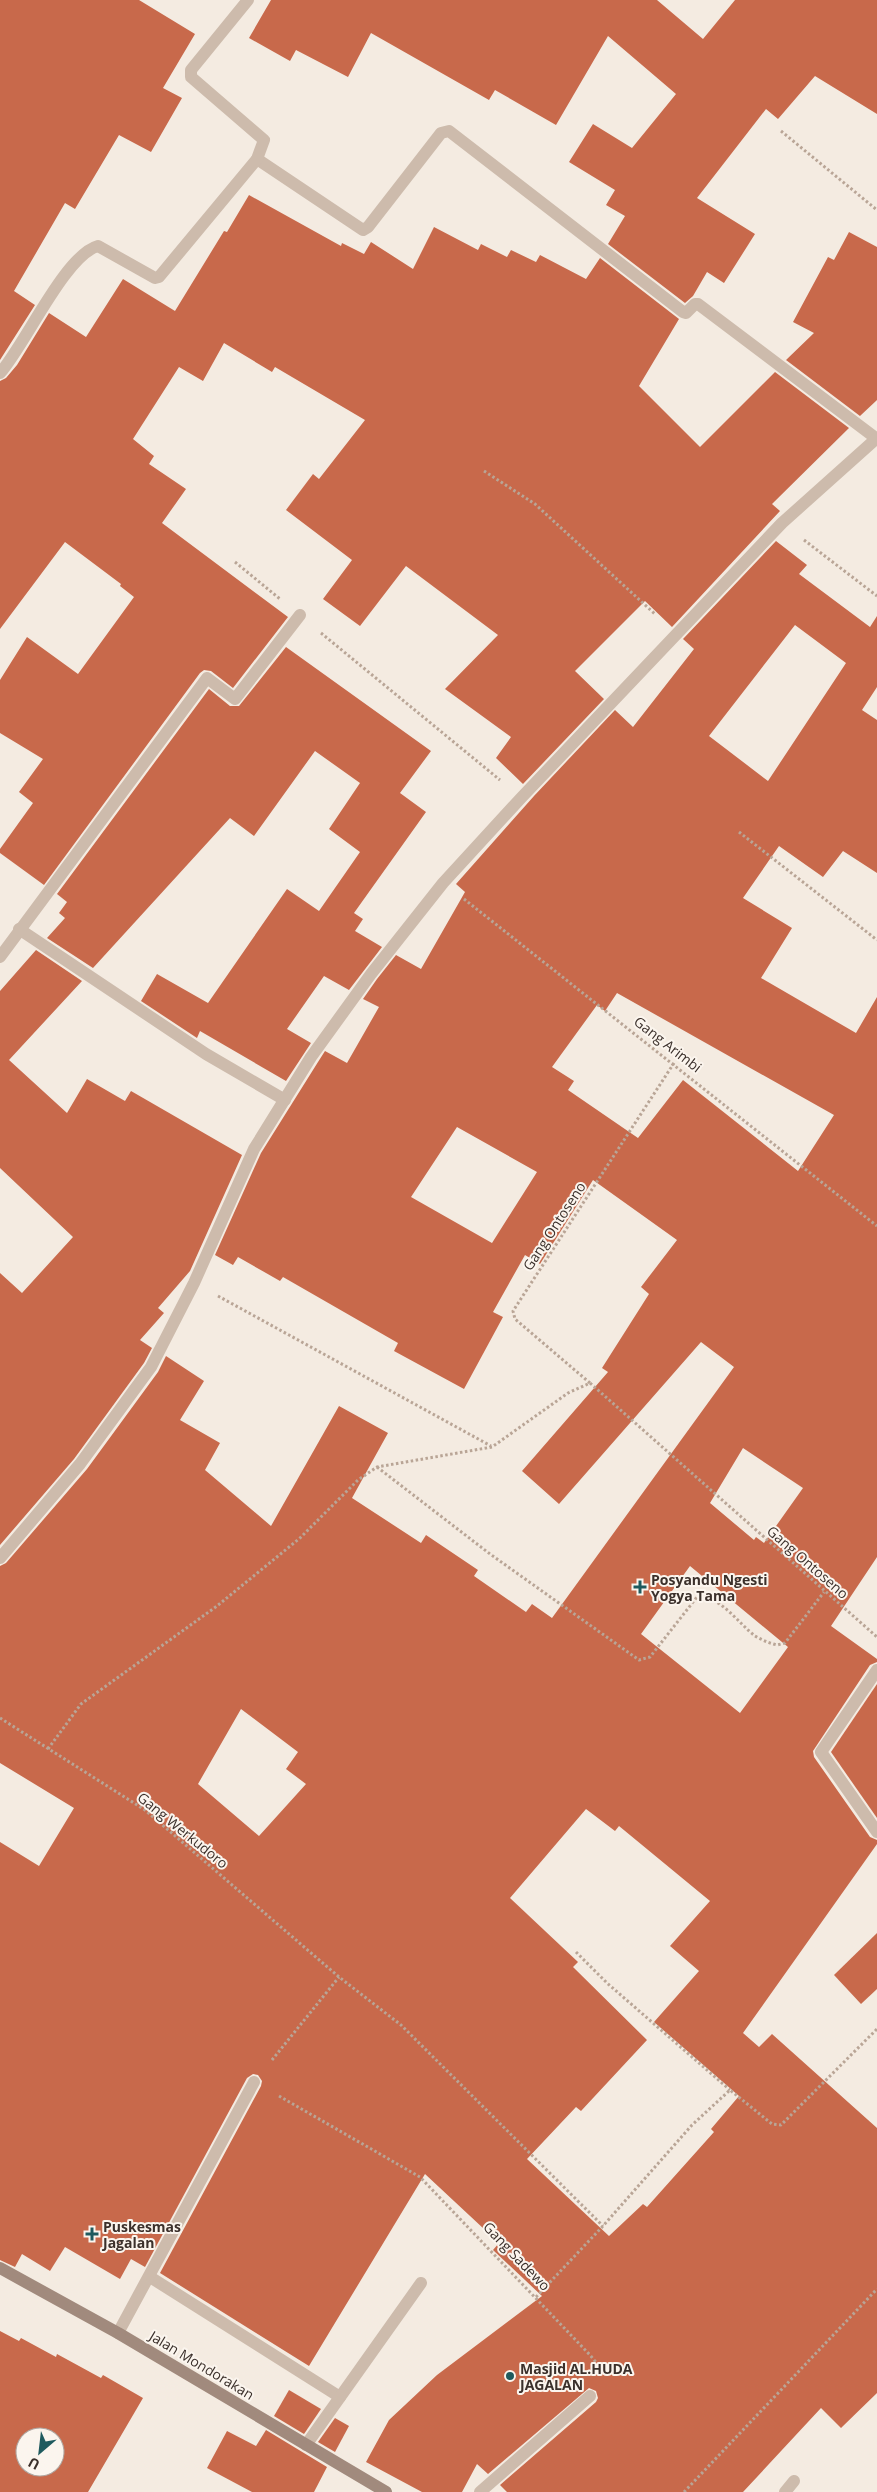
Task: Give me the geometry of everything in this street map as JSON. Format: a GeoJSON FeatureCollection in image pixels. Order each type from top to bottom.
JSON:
{"type":"FeatureCollection","features":[{"type":"Feature","properties":{"kind":"street"},"geometry":{"type":"LineString","coordinates":[[0,373],[69,269],[86,252],[98,246],[155,278],[159,277],[257,159],[264,140],[192,77],[191,70],[248,0]]}},
{"type":"Feature","properties":{"kind":"street"},"geometry":{"type":"LineString","coordinates":[[0,1558],[80,1464],[152,1367],[194,1283],[254,1149],[311,1057],[371,974],[443,883],[676,634],[782,523],[877,439],[698,304],[688,312],[683,312],[449,131],[441,133],[368,227],[363,230],[257,159]]}},
{"type":"Feature","properties":{"kind":"street"},"geometry":{"type":"LineString","coordinates":[[0,957],[207,678],[235,699],[300,615]]}},
{"type":"Feature","properties":{"kind":"street"},"geometry":{"type":"LineString","coordinates":[[19,929],[206,1054],[285,1100]]}},
{"type":"Feature","properties":{"kind":"street"},"geometry":{"type":"LineString","coordinates":[[877,1670],[821,1752],[877,1832]]}},
{"type":"Feature","properties":{"kind":"street"},"geometry":{"type":"LineString","coordinates":[[118,2333],[254,2082]]}},
{"type":"Feature","properties":{"kind":"street","name":"Jalan Mondorakan"},"geometry":{"type":"LineString","coordinates":[[0,2268],[118,2333],[386,2492]]}},
{"type":"Feature","properties":{"kind":"street"},"geometry":{"type":"LineString","coordinates":[[150,2277],[340,2397]]}},
{"type":"Feature","properties":{"kind":"street"},"geometry":{"type":"LineString","coordinates":[[306,2445],[421,2283]]}},
{"type":"Feature","properties":{"kind":"street"},"geometry":{"type":"LineString","coordinates":[[480,2492],[590,2396]]}},
{"type":"Feature","properties":{"kind":"street"},"geometry":{"type":"LineString","coordinates":[[784,2492],[794,2481]]}},
{"type":"Feature","properties":{"kind":"path"},"geometry":{"type":"LineString","coordinates":[[781,131],[877,210]]}},
{"type":"Feature","properties":{"kind":"path"},"geometry":{"type":"LineString","coordinates":[[484,471],[535,504],[676,634]]}},
{"type":"Feature","properties":{"kind":"path"},"geometry":{"type":"LineString","coordinates":[[782,523],[877,596]]}},
{"type":"Feature","properties":{"kind":"path"},"geometry":{"type":"LineString","coordinates":[[235,562],[522,798]]}},
{"type":"Feature","properties":{"kind":"path"},"geometry":{"type":"LineString","coordinates":[[740,832],[877,940]]}},
{"type":"Feature","properties":{"kind":"path","name":"Gang Arimbi"},"geometry":{"type":"LineString","coordinates":[[443,883],[674,1063],[877,1226]]}},
{"type":"Feature","properties":{"kind":"path","name":"Gang Ontoseno"},"geometry":{"type":"LineString","coordinates":[[674,1063],[513,1311],[515,1319],[877,1637]]}},
{"type":"Feature","properties":{"kind":"path"},"geometry":{"type":"LineString","coordinates":[[194,1283],[492,1447]]}},
{"type":"Feature","properties":{"kind":"path"},"geometry":{"type":"LineString","coordinates":[[48,1749],[81,1704],[217,1606],[300,1538],[358,1480],[377,1467],[492,1447],[568,1393],[590,1383]]}},
{"type":"Feature","properties":{"kind":"path"},"geometry":{"type":"LineString","coordinates":[[377,1467],[490,1554],[639,1660],[650,1657],[697,1597],[704,1596],[714,1600],[756,1636],[777,1645],[785,1643],[824,1592]]}},
{"type":"Feature","properties":{"kind":"path","name":"Gang Werkudoro"},"geometry":{"type":"LineString","coordinates":[[0,1718],[145,1810],[339,1977],[401,2025],[603,2226]]}},
{"type":"Feature","properties":{"kind":"path"},"geometry":{"type":"LineString","coordinates":[[576,1952],[607,1983],[772,2124],[781,2126],[877,2029]]}},
{"type":"Feature","properties":{"kind":"path"},"geometry":{"type":"LineString","coordinates":[[254,2082],[339,1977]]}},
{"type":"Feature","properties":{"kind":"path","name":"Gang Sadewo"},"geometry":{"type":"LineString","coordinates":[[254,2082],[420,2177],[536,2297],[599,2366],[600,2381],[590,2396]]}},
{"type":"Feature","properties":{"kind":"path"},"geometry":{"type":"LineString","coordinates":[[536,2297],[603,2226],[692,2124],[730,2090]]}},
{"type":"Feature","properties":{"kind":"path"},"geometry":{"type":"LineString","coordinates":[[684,2492],[877,2289]]}},
{"type":"Feature","properties":{"kind":"building"},"geometry":{"type":"Polygon","coordinates":[[[0,0],[139,0],[195,34],[163,88],[182,98],[151,152],[119,135],[75,209],[65,203],[14,291],[35,305],[0,360],[0,0]]]}},
{"type":"Feature","properties":{"kind":"building"},"geometry":{"type":"Polygon","coordinates":[[[271,0],[657,0],[703,39],[735,0],[877,0],[877,114],[815,76],[778,119],[766,109],[697,198],[755,234],[724,283],[707,272],[693,296],[685,303],[608,244],[625,216],[606,205],[615,190],[569,162],[593,124],[632,148],[676,94],[608,36],[556,125],[495,90],[489,100],[371,33],[348,77],[296,50],[290,61],[249,38],[271,0]]]}},
{"type":"Feature","properties":{"kind":"building"},"geometry":{"type":"Polygon","coordinates":[[[249,195],[341,246],[342,243],[364,254],[371,242],[413,269],[434,227],[478,250],[481,244],[507,257],[511,250],[536,262],[540,255],[586,279],[600,258],[679,319],[639,386],[700,447],[775,372],[849,428],[772,504],[780,511],[672,627],[645,601],[575,671],[604,699],[523,784],[496,758],[511,737],[445,689],[498,635],[406,566],[360,626],[323,599],[352,560],[286,510],[313,474],[319,479],[365,420],[275,367],[272,372],[224,343],[203,381],[179,367],[133,439],[154,456],[149,464],[186,489],[162,523],[288,617],[233,688],[211,671],[204,670],[200,673],[44,885],[0,853],[0,849],[33,803],[19,792],[43,759],[0,733],[0,680],[27,637],[78,674],[134,597],[120,586],[121,584],[65,542],[0,629],[0,381],[6,378],[17,365],[49,313],[86,337],[123,279],[175,311],[224,231],[227,232],[249,195]]]}},
{"type":"Feature","properties":{"kind":"building"},"geometry":{"type":"Polygon","coordinates":[[[849,232],[877,247],[877,400],[860,416],[786,360],[814,333],[793,322],[828,257],[834,260],[849,232]]]}},
{"type":"Feature","properties":{"kind":"building"},"geometry":{"type":"Polygon","coordinates":[[[776,541],[807,565],[799,574],[870,627],[877,616],[877,687],[862,710],[877,720],[877,873],[843,851],[823,877],[779,846],[743,898],[792,928],[761,978],[856,1033],[877,997],[877,1557],[831,1626],[877,1659],[877,1662],[870,1665],[813,1751],[814,1757],[870,1837],[877,1840],[877,1844],[743,2033],[759,2047],[772,2034],[877,2128],[877,2393],[841,2428],[821,2408],[743,2492],[507,2492],[500,2485],[596,2402],[598,2398],[596,2391],[589,2388],[488,2474],[477,2464],[462,2492],[422,2492],[366,2462],[389,2420],[437,2375],[542,2296],[493,2250],[499,2243],[425,2174],[309,2366],[160,2273],[261,2086],[262,2081],[258,2075],[253,2074],[247,2078],[145,2267],[131,2259],[120,2279],[65,2247],[50,2271],[22,2254],[15,2267],[0,2260],[0,1842],[39,1866],[74,1808],[0,1763],[0,1566],[6,1563],[87,1469],[158,1372],[166,1356],[204,1381],[180,1420],[220,1443],[205,1470],[271,1526],[339,1406],[388,1433],[352,1498],[421,1543],[426,1535],[478,1570],[474,1576],[526,1612],[532,1604],[552,1618],[734,1367],[701,1342],[559,1504],[522,1471],[608,1372],[602,1368],[649,1294],[641,1287],[677,1240],[593,1180],[540,1264],[525,1255],[493,1312],[503,1317],[464,1389],[394,1351],[398,1343],[283,1277],[280,1281],[238,1257],[233,1265],[215,1255],[261,1153],[325,1051],[347,1063],[379,1007],[363,999],[377,979],[396,955],[421,969],[465,892],[456,884],[534,796],[615,710],[633,727],[694,649],[683,639],[776,541]],[[795,625],[709,736],[768,781],[846,663],[795,625]],[[617,993],[605,1011],[597,1005],[552,1067],[574,1081],[568,1090],[638,1138],[683,1080],[798,1171],[834,1115],[617,993]],[[457,1127],[411,1197],[492,1243],[537,1172],[457,1127]],[[743,1448],[710,1503],[754,1540],[756,1537],[764,1543],[803,1488],[743,1448]],[[690,1566],[641,1634],[740,1713],[788,1647],[690,1566]],[[241,1709],[198,1784],[259,1836],[306,1784],[286,1769],[298,1752],[241,1709]],[[586,1809],[510,1898],[578,1962],[573,1967],[647,2040],[581,2111],[576,2107],[527,2159],[609,2236],[643,2204],[647,2207],[714,2132],[711,2129],[739,2096],[654,2022],[699,1971],[670,1946],[710,1901],[619,1826],[615,1831],[586,1809]]]}},
{"type":"Feature","properties":{"kind":"building"},"geometry":{"type":"Polygon","coordinates":[[[286,647],[431,751],[400,793],[426,812],[354,913],[363,919],[355,931],[382,947],[349,990],[324,976],[287,1029],[311,1043],[286,1081],[200,1031],[197,1038],[141,1001],[157,974],[208,1003],[287,889],[319,911],[360,852],[329,829],[360,783],[315,751],[254,836],[230,818],[93,968],[47,938],[65,918],[59,913],[67,902],[57,894],[209,689],[230,706],[239,706],[286,647]]]}},
{"type":"Feature","properties":{"kind":"building"},"geometry":{"type":"Polygon","coordinates":[[[36,950],[82,981],[9,1060],[67,1113],[87,1079],[125,1101],[131,1091],[242,1155],[190,1271],[158,1308],[164,1313],[140,1340],[152,1348],[144,1363],[74,1459],[0,1545],[0,1273],[22,1293],[73,1237],[0,1168],[0,991],[36,950]]]}},
{"type":"Feature","properties":{"kind":"building"},"geometry":{"type":"Polygon","coordinates":[[[877,1684],[877,1818],[831,1752],[877,1684]]]}},
{"type":"Feature","properties":{"kind":"building"},"geometry":{"type":"Polygon","coordinates":[[[877,1933],[877,1989],[861,2004],[834,1975],[877,1933]]]}},
{"type":"Feature","properties":{"kind":"building"},"geometry":{"type":"Polygon","coordinates":[[[0,2331],[19,2341],[21,2338],[56,2357],[57,2354],[101,2378],[103,2375],[143,2398],[88,2492],[0,2492],[0,2331]]]}},
{"type":"Feature","properties":{"kind":"building"},"geometry":{"type":"Polygon","coordinates":[[[289,2390],[321,2409],[304,2434],[274,2416],[289,2390]]]}},
{"type":"Feature","properties":{"kind":"building"},"geometry":{"type":"Polygon","coordinates":[[[335,2418],[349,2426],[335,2452],[318,2442],[335,2418]]]}},
{"type":"Feature","properties":{"kind":"building"},"geometry":{"type":"Polygon","coordinates":[[[266,2430],[327,2467],[314,2492],[252,2492],[207,2468],[227,2431],[256,2446],[266,2430]]]}},
{"type":"Feature","properties":{"kind":"place","name":"Posyandu Ngesti Yogya Tama"},"geometry":{"type":"Point","coordinates":[640,1587]}},
{"type":"Feature","properties":{"kind":"place","name":"Puskesmas Jagalan"},"geometry":{"type":"Point","coordinates":[92,2234]}},
{"type":"Feature","properties":{"kind":"place","name":"Masjid AL.HUDA JAGALAN"},"geometry":{"type":"Point","coordinates":[510,2376]}}]}
